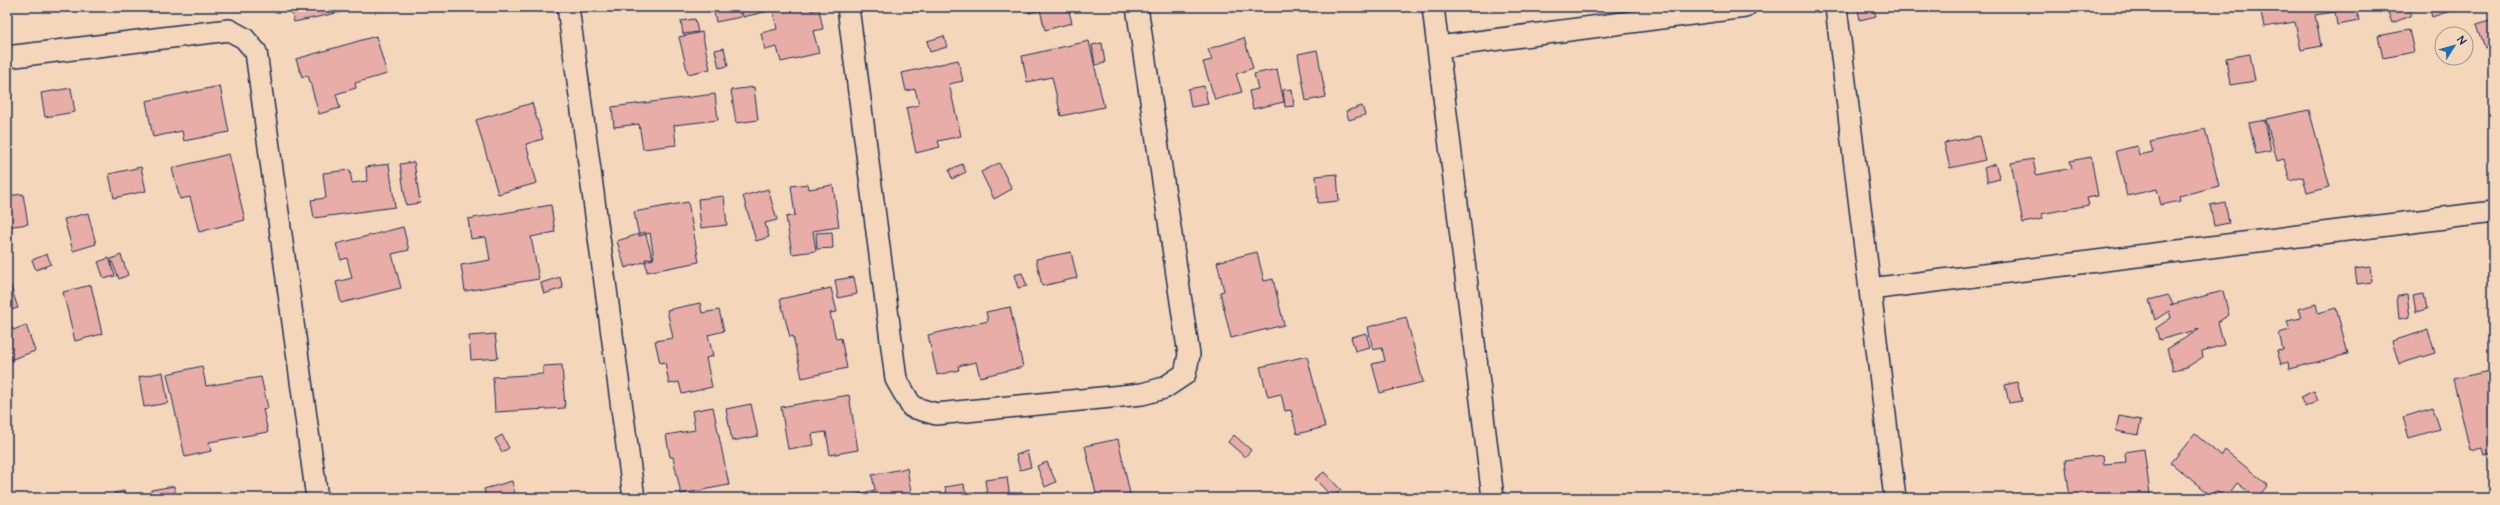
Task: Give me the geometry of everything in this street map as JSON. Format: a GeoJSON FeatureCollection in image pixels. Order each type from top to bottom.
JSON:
{"type":"FeatureCollection","features":[{"type":"Feature","properties":{"kind":"street"},"geometry":{"type":"LineString","coordinates":[[568,7],[634,498]]}},
{"type":"Feature","properties":{"kind":"street"},"geometry":{"type":"LineString","coordinates":[[848,7],[896,379],[912,407],[936,414],[1142,394],[1164,388],[1185,374],[1189,355],[1137,7]]}},
{"type":"Feature","properties":{"kind":"street"},"geometry":{"type":"LineString","coordinates":[[1433,7],[1493,498]]}},
{"type":"Feature","properties":{"kind":"street"},"geometry":{"type":"LineString","coordinates":[[1439,47],[1745,7]]}},
{"type":"Feature","properties":{"kind":"street"},"geometry":{"type":"LineString","coordinates":[[1836,7],[1895,498]]}},
{"type":"Feature","properties":{"kind":"street"},"geometry":{"type":"LineString","coordinates":[[7,57],[228,30],[244,38],[256,52],[317,498]]}},
{"type":"Feature","properties":{"kind":"street"},"geometry":{"type":"LineString","coordinates":[[1870,289],[2493,212]]}},
{"type":"Feature","properties":{"kind":"building"},"geometry":{"type":"Polygon","coordinates":[[[290,7],[365,7],[294,22],[290,7]]]}},
{"type":"Feature","properties":{"kind":"building"},"geometry":{"type":"Polygon","coordinates":[[[713,7],[738,7],[741,17],[716,22],[713,7]]]}},
{"type":"Feature","properties":{"kind":"building"},"geometry":{"type":"Polygon","coordinates":[[[741,7],[810,7],[811,11],[819,9],[823,29],[813,31],[819,53],[781,62],[777,47],[765,50],[761,33],[777,29],[773,10],[743,17],[741,7]]]}},
{"type":"Feature","properties":{"kind":"building"},"geometry":{"type":"Polygon","coordinates":[[[1028,7],[1068,7],[1072,23],[1045,30],[1040,10],[1029,13],[1028,7]]]}},
{"type":"Feature","properties":{"kind":"building"},"geometry":{"type":"Polygon","coordinates":[[[1873,7],[1876,16],[1860,20],[1858,10],[1873,7]]]}},
{"type":"Feature","properties":{"kind":"building"},"geometry":{"type":"Polygon","coordinates":[[[2260,7],[2356,7],[2359,21],[2337,25],[2335,12],[2315,15],[2321,46],[2301,50],[2295,22],[2264,27],[2260,7]]]}},
{"type":"Feature","properties":{"kind":"building"},"geometry":{"type":"Polygon","coordinates":[[[2386,7],[2411,7],[2410,16],[2392,23],[2386,7]]]}},
{"type":"Feature","properties":{"kind":"building"},"geometry":{"type":"Polygon","coordinates":[[[2429,7],[2453,7],[2453,10],[2432,17],[2429,7]]]}},
{"type":"Feature","properties":{"kind":"building"},"geometry":{"type":"Polygon","coordinates":[[[695,19],[698,32],[683,34],[681,21],[695,19]]]}},
{"type":"Feature","properties":{"kind":"building"},"geometry":{"type":"Polygon","coordinates":[[[2493,19],[2493,45],[2485,48],[2477,24],[2493,19]]]}},
{"type":"Feature","properties":{"kind":"building"},"geometry":{"type":"Polygon","coordinates":[[[2409,30],[2414,52],[2383,58],[2378,36],[2409,30]]]}},
{"type":"Feature","properties":{"kind":"building"},"geometry":{"type":"Polygon","coordinates":[[[702,32],[710,69],[688,74],[679,37],[702,32]]]}},
{"type":"Feature","properties":{"kind":"building"},"geometry":{"type":"Polygon","coordinates":[[[376,36],[387,74],[355,83],[356,88],[336,94],[340,108],[319,114],[308,75],[302,77],[296,59],[376,36]]]}},
{"type":"Feature","properties":{"kind":"building"},"geometry":{"type":"Polygon","coordinates":[[[944,36],[947,47],[930,52],[927,41],[944,36]]]}},
{"type":"Feature","properties":{"kind":"building"},"geometry":{"type":"Polygon","coordinates":[[[1244,38],[1253,68],[1236,74],[1242,92],[1215,100],[1203,62],[1212,60],[1208,49],[1244,38]]]}},
{"type":"Feature","properties":{"kind":"building"},"geometry":{"type":"Polygon","coordinates":[[[1089,41],[1104,107],[1061,116],[1052,77],[1027,82],[1022,56],[1089,41]]]}},
{"type":"Feature","properties":{"kind":"building"},"geometry":{"type":"Polygon","coordinates":[[[1102,43],[1105,63],[1095,65],[1092,45],[1102,43]]]}},
{"type":"Feature","properties":{"kind":"building"},"geometry":{"type":"Polygon","coordinates":[[[724,48],[728,66],[719,68],[715,50],[724,48]]]}},
{"type":"Feature","properties":{"kind":"building"},"geometry":{"type":"Polygon","coordinates":[[[1317,50],[1326,97],[1306,101],[1298,54],[1317,50]]]}},
{"type":"Feature","properties":{"kind":"building"},"geometry":{"type":"Polygon","coordinates":[[[2250,54],[2255,81],[2230,85],[2226,58],[2250,54]]]}},
{"type":"Feature","properties":{"kind":"building"},"geometry":{"type":"Polygon","coordinates":[[[958,60],[963,81],[949,84],[961,136],[938,141],[940,147],[916,153],[906,108],[919,105],[915,89],[906,91],[902,73],[958,60]]]}},
{"type":"Feature","properties":{"kind":"building"},"geometry":{"type":"Polygon","coordinates":[[[1277,69],[1284,102],[1253,109],[1249,91],[1258,89],[1254,74],[1277,69]]]}},
{"type":"Feature","properties":{"kind":"building"},"geometry":{"type":"Polygon","coordinates":[[[220,86],[229,132],[184,141],[182,131],[153,137],[146,101],[220,86]]]}},
{"type":"Feature","properties":{"kind":"building"},"geometry":{"type":"Polygon","coordinates":[[[1204,86],[1208,104],[1191,107],[1188,89],[1204,86]]]}},
{"type":"Feature","properties":{"kind":"building"},"geometry":{"type":"Polygon","coordinates":[[[754,87],[758,120],[736,123],[731,90],[754,87]]]}},
{"type":"Feature","properties":{"kind":"building"},"geometry":{"type":"Polygon","coordinates":[[[71,88],[75,112],[45,117],[41,93],[71,88]]]}},
{"type":"Feature","properties":{"kind":"building"},"geometry":{"type":"Polygon","coordinates":[[[1292,89],[1294,106],[1285,107],[1283,90],[1292,89]]]}},
{"type":"Feature","properties":{"kind":"building"},"geometry":{"type":"Polygon","coordinates":[[[715,94],[718,120],[674,125],[676,145],[643,149],[639,124],[614,127],[612,107],[715,94]]]}},
{"type":"Feature","properties":{"kind":"building"},"geometry":{"type":"Polygon","coordinates":[[[532,103],[543,139],[526,144],[537,183],[498,194],[476,120],[532,103]]]}},
{"type":"Feature","properties":{"kind":"building"},"geometry":{"type":"Polygon","coordinates":[[[1362,106],[1365,115],[1349,120],[1346,111],[1362,106]]]}},
{"type":"Feature","properties":{"kind":"building"},"geometry":{"type":"Polygon","coordinates":[[[2309,110],[2330,187],[2307,193],[2303,177],[2290,181],[2284,159],[2277,161],[2266,119],[2309,110]]]}},
{"type":"Feature","properties":{"kind":"building"},"geometry":{"type":"Polygon","coordinates":[[[2265,120],[2271,151],[2256,154],[2249,123],[2265,120]]]}},
{"type":"Feature","properties":{"kind":"building"},"geometry":{"type":"Polygon","coordinates":[[[2205,129],[2219,186],[2179,196],[2180,201],[2161,205],[2157,189],[2127,196],[2116,151],[2137,146],[2139,155],[2153,152],[2150,142],[2205,129]]]}},
{"type":"Feature","properties":{"kind":"building"},"geometry":{"type":"Polygon","coordinates":[[[1979,136],[1985,160],[1950,168],[1944,143],[1979,136]]]}},
{"type":"Feature","properties":{"kind":"building"},"geometry":{"type":"Polygon","coordinates":[[[229,154],[245,220],[199,232],[190,197],[180,199],[172,168],[229,154]]]}},
{"type":"Feature","properties":{"kind":"building"},"geometry":{"type":"Polygon","coordinates":[[[2091,157],[2098,196],[2087,198],[2089,205],[2041,214],[2042,219],[2023,223],[2011,163],[2033,159],[2036,175],[2072,168],[2070,161],[2091,157]]]}},
{"type":"Feature","properties":{"kind":"building"},"geometry":{"type":"Polygon","coordinates":[[[414,162],[420,203],[406,205],[400,164],[414,162]]]}},
{"type":"Feature","properties":{"kind":"building"},"geometry":{"type":"Polygon","coordinates":[[[999,163],[1012,189],[994,199],[981,172],[999,163]]]}},
{"type":"Feature","properties":{"kind":"building"},"geometry":{"type":"Polygon","coordinates":[[[389,164],[395,207],[314,218],[311,200],[326,198],[323,173],[350,170],[352,183],[367,181],[366,167],[389,164]]]}},
{"type":"Feature","properties":{"kind":"building"},"geometry":{"type":"Polygon","coordinates":[[[962,164],[966,172],[952,179],[949,170],[962,164]]]}},
{"type":"Feature","properties":{"kind":"building"},"geometry":{"type":"Polygon","coordinates":[[[1995,164],[2000,179],[1988,182],[1984,168],[1995,164]]]}},
{"type":"Feature","properties":{"kind":"building"},"geometry":{"type":"Polygon","coordinates":[[[141,167],[146,191],[114,198],[109,174],[141,167]]]}},
{"type":"Feature","properties":{"kind":"building"},"geometry":{"type":"Polygon","coordinates":[[[1337,174],[1339,201],[1318,203],[1316,176],[1337,174]]]}},
{"type":"Feature","properties":{"kind":"building"},"geometry":{"type":"Polygon","coordinates":[[[808,184],[809,189],[833,185],[839,227],[813,231],[816,251],[792,254],[786,217],[795,215],[791,186],[808,184]]]}},
{"type":"Feature","properties":{"kind":"building"},"geometry":{"type":"Polygon","coordinates":[[[768,189],[777,220],[765,223],[769,237],[756,241],[743,196],[768,189]]]}},
{"type":"Feature","properties":{"kind":"building"},"geometry":{"type":"Polygon","coordinates":[[[23,194],[28,224],[7,227],[7,196],[23,194]]]}},
{"type":"Feature","properties":{"kind":"building"},"geometry":{"type":"Polygon","coordinates":[[[724,196],[727,225],[701,228],[698,199],[724,196]]]}},
{"type":"Feature","properties":{"kind":"building"},"geometry":{"type":"Polygon","coordinates":[[[688,202],[699,262],[647,272],[645,259],[654,258],[650,233],[639,236],[634,212],[688,202]]]}},
{"type":"Feature","properties":{"kind":"building"},"geometry":{"type":"Polygon","coordinates":[[[2225,202],[2229,223],[2214,226],[2210,205],[2225,202]]]}},
{"type":"Feature","properties":{"kind":"building"},"geometry":{"type":"Polygon","coordinates":[[[551,205],[555,232],[531,237],[539,279],[465,291],[461,265],[490,260],[486,237],[471,239],[468,219],[551,205]]]}},
{"type":"Feature","properties":{"kind":"building"},"geometry":{"type":"Polygon","coordinates":[[[88,213],[96,244],[73,251],[64,219],[88,213]]]}},
{"type":"Feature","properties":{"kind":"building"},"geometry":{"type":"Polygon","coordinates":[[[403,227],[409,250],[392,254],[401,288],[341,303],[336,282],[352,278],[347,258],[341,260],[336,244],[403,227]]]}},
{"type":"Feature","properties":{"kind":"building"},"geometry":{"type":"Polygon","coordinates":[[[645,232],[653,259],[625,268],[617,241],[645,232]]]}},
{"type":"Feature","properties":{"kind":"building"},"geometry":{"type":"Polygon","coordinates":[[[832,232],[833,248],[817,249],[816,233],[832,232]]]}},
{"type":"Feature","properties":{"kind":"building"},"geometry":{"type":"Polygon","coordinates":[[[1071,252],[1077,278],[1042,286],[1036,259],[1071,252]]]}},
{"type":"Feature","properties":{"kind":"building"},"geometry":{"type":"Polygon","coordinates":[[[1257,252],[1264,281],[1273,279],[1284,325],[1231,338],[1220,292],[1224,291],[1217,262],[1257,252]]]}},
{"type":"Feature","properties":{"kind":"building"},"geometry":{"type":"Polygon","coordinates":[[[47,254],[51,264],[36,270],[32,260],[47,254]]]}},
{"type":"Feature","properties":{"kind":"building"},"geometry":{"type":"Polygon","coordinates":[[[121,255],[128,275],[119,279],[111,259],[121,255]]]}},
{"type":"Feature","properties":{"kind":"building"},"geometry":{"type":"Polygon","coordinates":[[[109,258],[115,276],[104,279],[98,262],[109,258]]]}},
{"type":"Feature","properties":{"kind":"building"},"geometry":{"type":"Polygon","coordinates":[[[2370,267],[2372,282],[2357,284],[2355,269],[2370,267]]]}},
{"type":"Feature","properties":{"kind":"building"},"geometry":{"type":"Polygon","coordinates":[[[1022,273],[1027,286],[1018,288],[1014,275],[1022,273]]]}},
{"type":"Feature","properties":{"kind":"building"},"geometry":{"type":"Polygon","coordinates":[[[560,277],[563,288],[544,294],[541,283],[560,277]]]}},
{"type":"Feature","properties":{"kind":"building"},"geometry":{"type":"Polygon","coordinates":[[[854,277],[857,294],[838,298],[835,280],[854,277]]]}},
{"type":"Feature","properties":{"kind":"building"},"geometry":{"type":"Polygon","coordinates":[[[9,281],[18,308],[7,311],[7,282],[9,281]]]}},
{"type":"Feature","properties":{"kind":"building"},"geometry":{"type":"Polygon","coordinates":[[[91,285],[102,334],[75,341],[63,292],[91,285]]]}},
{"type":"Feature","properties":{"kind":"building"},"geometry":{"type":"Polygon","coordinates":[[[831,288],[837,312],[830,313],[836,339],[841,338],[847,368],[802,378],[793,336],[790,337],[780,299],[831,288]]]}},
{"type":"Feature","properties":{"kind":"building"},"geometry":{"type":"Polygon","coordinates":[[[2223,291],[2229,315],[2218,322],[2224,345],[2202,351],[2203,357],[2187,367],[2173,370],[2167,349],[2200,329],[2159,340],[2156,328],[2171,318],[2169,311],[2155,320],[2149,300],[2168,295],[2173,303],[2170,305],[2223,291]]]}},
{"type":"Feature","properties":{"kind":"building"},"geometry":{"type":"Polygon","coordinates":[[[2424,294],[2427,309],[2416,312],[2413,296],[2424,294]]]}},
{"type":"Feature","properties":{"kind":"building"},"geometry":{"type":"Polygon","coordinates":[[[2407,295],[2410,317],[2399,319],[2397,296],[2407,295]]]}},
{"type":"Feature","properties":{"kind":"building"},"geometry":{"type":"Polygon","coordinates":[[[700,303],[702,313],[719,310],[724,331],[708,335],[713,356],[706,358],[712,387],[682,394],[679,382],[669,384],[665,362],[660,363],[655,341],[673,338],[667,310],[700,303]]]}},
{"type":"Feature","properties":{"kind":"building"},"geometry":{"type":"Polygon","coordinates":[[[2316,304],[2318,313],[2336,308],[2348,354],[2289,369],[2288,362],[2281,364],[2277,351],[2283,350],[2279,333],[2290,330],[2287,321],[2301,318],[2298,309],[2316,304]]]}},
{"type":"Feature","properties":{"kind":"building"},"geometry":{"type":"Polygon","coordinates":[[[1010,307],[1023,367],[980,377],[976,362],[958,366],[959,370],[937,375],[928,335],[988,321],[986,312],[1010,307]]]}},
{"type":"Feature","properties":{"kind":"building"},"geometry":{"type":"Polygon","coordinates":[[[7,312],[13,330],[26,325],[35,351],[7,361],[7,312]]]}},
{"type":"Feature","properties":{"kind":"building"},"geometry":{"type":"Polygon","coordinates":[[[1406,317],[1423,382],[1380,393],[1372,364],[1385,361],[1382,348],[1373,350],[1368,327],[1406,317]]]}},
{"type":"Feature","properties":{"kind":"building"},"geometry":{"type":"Polygon","coordinates":[[[2428,330],[2435,353],[2399,364],[2392,341],[2428,330]]]}},
{"type":"Feature","properties":{"kind":"building"},"geometry":{"type":"Polygon","coordinates":[[[1366,333],[1370,347],[1355,351],[1351,337],[1366,333]]]}},
{"type":"Feature","properties":{"kind":"building"},"geometry":{"type":"Polygon","coordinates":[[[495,334],[498,358],[471,360],[469,336],[495,334]]]}},
{"type":"Feature","properties":{"kind":"building"},"geometry":{"type":"Polygon","coordinates":[[[1307,356],[1325,427],[1297,434],[1291,410],[1285,411],[1281,394],[1268,397],[1260,367],[1307,356]]]}},
{"type":"Feature","properties":{"kind":"building"},"geometry":{"type":"Polygon","coordinates":[[[562,365],[565,408],[495,412],[493,377],[543,374],[543,366],[562,365]]]}},
{"type":"Feature","properties":{"kind":"building"},"geometry":{"type":"Polygon","coordinates":[[[202,366],[206,386],[261,377],[268,408],[263,409],[268,432],[209,442],[211,451],[185,457],[167,374],[202,366]]]}},
{"type":"Feature","properties":{"kind":"building"},"geometry":{"type":"Polygon","coordinates":[[[2489,371],[2493,388],[2493,453],[2484,455],[2482,447],[2470,450],[2453,379],[2489,371]]]}},
{"type":"Feature","properties":{"kind":"building"},"geometry":{"type":"Polygon","coordinates":[[[163,372],[168,403],[144,407],[139,377],[163,372]]]}},
{"type":"Feature","properties":{"kind":"building"},"geometry":{"type":"Polygon","coordinates":[[[2017,382],[2022,401],[2009,403],[2005,385],[2017,382]]]}},
{"type":"Feature","properties":{"kind":"building"},"geometry":{"type":"Polygon","coordinates":[[[2314,391],[2318,401],[2305,407],[2300,397],[2314,391]]]}},
{"type":"Feature","properties":{"kind":"building"},"geometry":{"type":"Polygon","coordinates":[[[849,395],[858,450],[830,455],[826,432],[812,434],[814,445],[788,449],[781,407],[849,395]]]}},
{"type":"Feature","properties":{"kind":"building"},"geometry":{"type":"Polygon","coordinates":[[[751,404],[758,436],[732,441],[726,409],[751,404]]]}},
{"type":"Feature","properties":{"kind":"building"},"geometry":{"type":"Polygon","coordinates":[[[713,407],[729,485],[681,494],[673,457],[670,457],[666,435],[695,430],[692,411],[713,407]]]}},
{"type":"Feature","properties":{"kind":"building"},"geometry":{"type":"Polygon","coordinates":[[[2433,408],[2440,429],[2409,438],[2403,417],[2433,408]]]}},
{"type":"Feature","properties":{"kind":"building"},"geometry":{"type":"Polygon","coordinates":[[[2119,416],[2141,420],[2138,435],[2116,431],[2119,416]]]}},
{"type":"Feature","properties":{"kind":"building"},"geometry":{"type":"Polygon","coordinates":[[[2195,434],[2221,456],[2225,450],[2268,485],[2257,498],[2237,483],[2226,498],[2215,491],[2211,496],[2171,463],[2195,434]]]}},
{"type":"Feature","properties":{"kind":"building"},"geometry":{"type":"Polygon","coordinates":[[[502,435],[509,448],[502,452],[495,439],[502,435]]]}},
{"type":"Feature","properties":{"kind":"building"},"geometry":{"type":"Polygon","coordinates":[[[1234,435],[1251,450],[1245,457],[1228,442],[1234,435]]]}},
{"type":"Feature","properties":{"kind":"building"},"geometry":{"type":"Polygon","coordinates":[[[1118,439],[1131,498],[1097,498],[1085,446],[1118,439]]]}},
{"type":"Feature","properties":{"kind":"building"},"geometry":{"type":"Polygon","coordinates":[[[2144,449],[2150,494],[2124,498],[2070,498],[2065,460],[2103,455],[2104,464],[2126,462],[2125,452],[2144,449]]]}},
{"type":"Feature","properties":{"kind":"building"},"geometry":{"type":"Polygon","coordinates":[[[1027,451],[1031,467],[1020,470],[1016,455],[1027,451]]]}},
{"type":"Feature","properties":{"kind":"building"},"geometry":{"type":"Polygon","coordinates":[[[1047,462],[1056,482],[1045,487],[1037,466],[1047,462]]]}},
{"type":"Feature","properties":{"kind":"building"},"geometry":{"type":"Polygon","coordinates":[[[907,468],[912,498],[841,498],[875,490],[872,475],[907,468]]]}},
{"type":"Feature","properties":{"kind":"building"},"geometry":{"type":"Polygon","coordinates":[[[1324,472],[1341,490],[1333,498],[1315,479],[1324,472]]]}},
{"type":"Feature","properties":{"kind":"building"},"geometry":{"type":"Polygon","coordinates":[[[1007,477],[1010,498],[941,498],[947,497],[945,487],[964,484],[966,497],[987,494],[985,480],[1007,477]]]}},
{"type":"Feature","properties":{"kind":"building"},"geometry":{"type":"Polygon","coordinates":[[[512,481],[516,498],[486,498],[484,489],[512,481]]]}},
{"type":"Feature","properties":{"kind":"building"},"geometry":{"type":"Polygon","coordinates":[[[174,486],[176,498],[152,498],[151,490],[174,486]]]}},
{"type":"Feature","properties":{"kind":"building"},"geometry":{"type":"Polygon","coordinates":[[[124,491],[125,498],[115,498],[114,493],[124,491]]]}},
{"type":"Feature","properties":{"kind":"building"},"geometry":{"type":"Polygon","coordinates":[[[272,495],[272,498],[254,498],[272,495]]]}}]}
